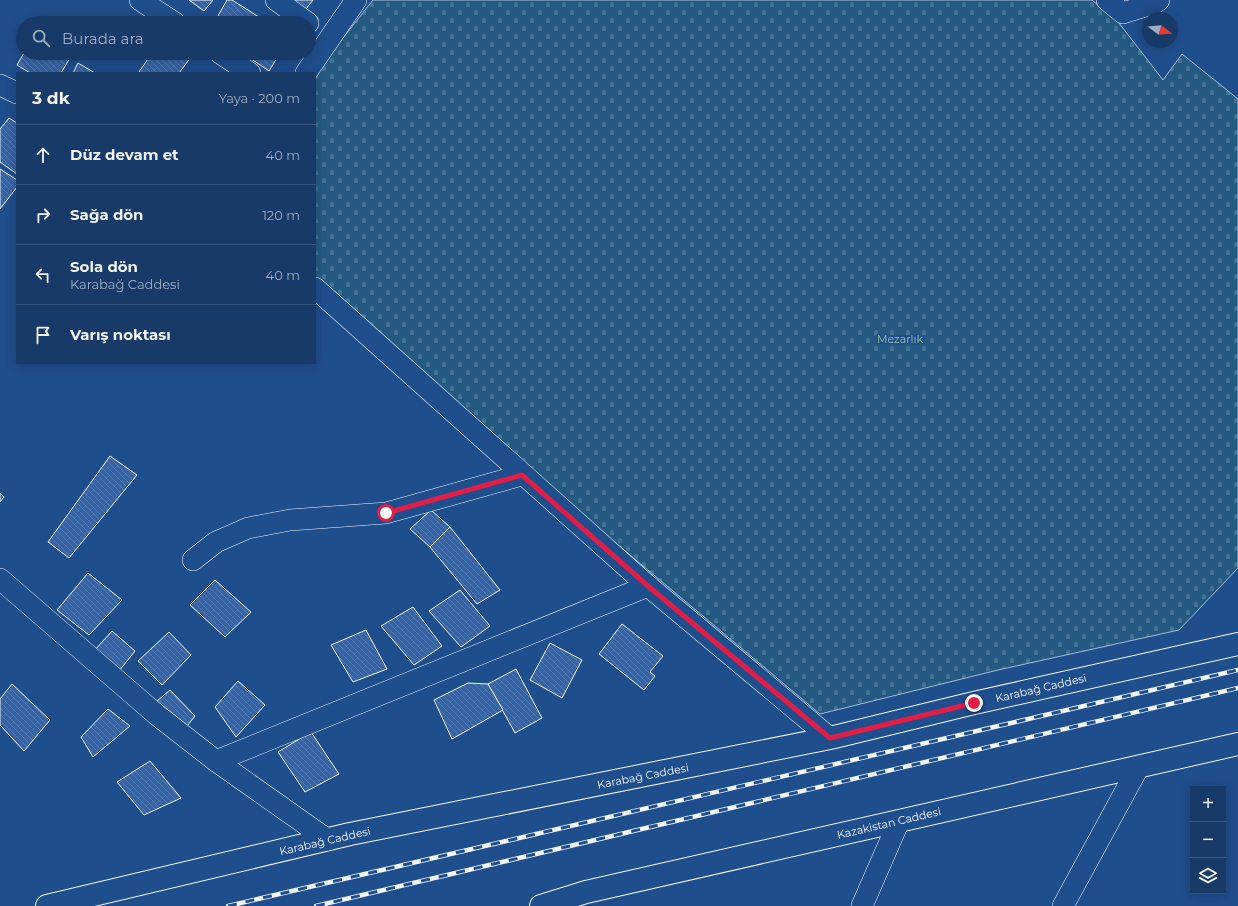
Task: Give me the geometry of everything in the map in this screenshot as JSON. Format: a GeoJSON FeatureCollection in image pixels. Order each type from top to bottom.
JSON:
{"type":"FeatureCollection","features":[{"type":"Feature","properties":{"kind":"main road","name":"Karabağ Caddesi"},"geometry":{"type":"LineString","coordinates":[[47,906],[328,840],[830,738],[974,703],[1238,644]]}},
{"type":"Feature","properties":{"kind":"main road","name":"Kazakistan Caddesi"},"geometry":{"type":"LineString","coordinates":[[541,906],[586,892],[1138,768],[1238,744]]}},
{"type":"Feature","properties":{"kind":"street"},"geometry":{"type":"LineString","coordinates":[[140,0],[164,16]]}},
{"type":"Feature","properties":{"kind":"street"},"geometry":{"type":"LineString","coordinates":[[276,0],[299,16]]}},
{"type":"Feature","properties":{"kind":"street"},"geometry":{"type":"LineString","coordinates":[[316,58],[356,0]]}},
{"type":"Feature","properties":{"kind":"street"},"geometry":{"type":"LineString","coordinates":[[1107,0],[1123,13],[1156,4],[1159,0]]}},
{"type":"Feature","properties":{"kind":"street"},"geometry":{"type":"LineString","coordinates":[[316,28],[330,38]]}},
{"type":"Feature","properties":{"kind":"street"},"geometry":{"type":"LineString","coordinates":[[230,60],[248,72]]}},
{"type":"Feature","properties":{"kind":"street"},"geometry":{"type":"LineString","coordinates":[[307,72],[315,60]]}},
{"type":"Feature","properties":{"kind":"street"},"geometry":{"type":"LineString","coordinates":[[0,85],[16,93]]}},
{"type":"Feature","properties":{"kind":"street"},"geometry":{"type":"LineString","coordinates":[[316,289],[522,475],[648,586],[830,738]]}},
{"type":"Feature","properties":{"kind":"street"},"geometry":{"type":"LineString","coordinates":[[193,560],[216,542],[248,528],[290,520],[386,513],[522,475]]}},
{"type":"Feature","properties":{"kind":"street"},"geometry":{"type":"LineString","coordinates":[[0,579],[157,715],[216,761],[328,840]]}},
{"type":"Feature","properties":{"kind":"street"},"geometry":{"type":"LineString","coordinates":[[216,761],[648,586]]}},
{"type":"Feature","properties":{"kind":"street"},"geometry":{"type":"LineString","coordinates":[[1063,906],[1138,768]]}},
{"type":"Feature","properties":{"kind":"street"},"geometry":{"type":"LineString","coordinates":[[862,906],[899,821]]}},
{"type":"Feature","properties":{"kind":"green space","name":"Mezarlık"},"geometry":{"type":"Polygon","coordinates":[[[373,0],[1092,0],[1119,23],[1163,80],[1182,54],[1238,99],[1238,568],[1179,630],[998,670],[820,714],[563,499],[316,287],[316,75],[320,67],[373,0]]]}},
{"type":"Feature","properties":{"kind":"building"},"geometry":{"type":"Polygon","coordinates":[[[189,0],[213,0],[204,11],[189,0]]]}},
{"type":"Feature","properties":{"kind":"building"},"geometry":{"type":"Polygon","coordinates":[[[227,0],[232,0],[257,16],[218,16],[227,0]]]}},
{"type":"Feature","properties":{"kind":"building"},"geometry":{"type":"Polygon","coordinates":[[[287,0],[313,0],[303,13],[287,0]]]}},
{"type":"Feature","properties":{"kind":"building"},"geometry":{"type":"Polygon","coordinates":[[[20,60],[69,60],[62,72],[28,72],[17,65],[20,60]]]}},
{"type":"Feature","properties":{"kind":"building"},"geometry":{"type":"Polygon","coordinates":[[[147,60],[189,60],[180,72],[139,72],[147,60]]]}},
{"type":"Feature","properties":{"kind":"building"},"geometry":{"type":"Polygon","coordinates":[[[253,60],[276,60],[269,71],[253,60]]]}},
{"type":"Feature","properties":{"kind":"building"},"geometry":{"type":"Polygon","coordinates":[[[78,63],[93,72],[74,72],[78,63]]]}},
{"type":"Feature","properties":{"kind":"building"},"geometry":{"type":"Polygon","coordinates":[[[9,118],[16,122],[16,173],[0,162],[0,129],[9,118]]]}},
{"type":"Feature","properties":{"kind":"building"},"geometry":{"type":"Polygon","coordinates":[[[0,169],[16,179],[16,188],[0,209],[0,169]]]}},
{"type":"Feature","properties":{"kind":"building"},"geometry":{"type":"Polygon","coordinates":[[[110,456],[137,475],[69,558],[48,542],[110,456]]]}},
{"type":"Feature","properties":{"kind":"building"},"geometry":{"type":"Polygon","coordinates":[[[0,493],[4,497],[0,502],[0,493]]]}},
{"type":"Feature","properties":{"kind":"building"},"geometry":{"type":"Polygon","coordinates":[[[431,510],[450,527],[430,547],[410,529],[431,510]]]}},
{"type":"Feature","properties":{"kind":"building"},"geometry":{"type":"Polygon","coordinates":[[[450,527],[500,590],[477,604],[430,547],[450,527]]]}},
{"type":"Feature","properties":{"kind":"building"},"geometry":{"type":"Polygon","coordinates":[[[88,573],[122,600],[89,635],[57,610],[88,573]]]}},
{"type":"Feature","properties":{"kind":"building"},"geometry":{"type":"Polygon","coordinates":[[[215,580],[251,612],[225,637],[190,605],[215,580]]]}},
{"type":"Feature","properties":{"kind":"building"},"geometry":{"type":"Polygon","coordinates":[[[460,590],[490,626],[461,647],[429,611],[460,590]]]}},
{"type":"Feature","properties":{"kind":"building"},"geometry":{"type":"Polygon","coordinates":[[[413,607],[442,646],[414,665],[381,626],[413,607]]]}},
{"type":"Feature","properties":{"kind":"building"},"geometry":{"type":"Polygon","coordinates":[[[622,624],[663,656],[650,672],[655,676],[644,690],[599,654],[622,624]]]}},
{"type":"Feature","properties":{"kind":"building"},"geometry":{"type":"Polygon","coordinates":[[[366,630],[387,669],[353,682],[331,645],[366,630]]]}},
{"type":"Feature","properties":{"kind":"building"},"geometry":{"type":"Polygon","coordinates":[[[112,631],[135,651],[119,671],[94,651],[112,631]]]}},
{"type":"Feature","properties":{"kind":"building"},"geometry":{"type":"Polygon","coordinates":[[[169,632],[191,655],[162,685],[138,661],[169,632]]]}},
{"type":"Feature","properties":{"kind":"building"},"geometry":{"type":"Polygon","coordinates":[[[550,643],[582,660],[562,698],[530,680],[550,643]]]}},
{"type":"Feature","properties":{"kind":"building"},"geometry":{"type":"Polygon","coordinates":[[[516,669],[542,718],[515,733],[488,684],[516,669]]]}},
{"type":"Feature","properties":{"kind":"building"},"geometry":{"type":"Polygon","coordinates":[[[238,681],[265,705],[236,737],[215,707],[238,681]]]}},
{"type":"Feature","properties":{"kind":"building"},"geometry":{"type":"Polygon","coordinates":[[[468,683],[488,684],[503,710],[452,739],[434,700],[468,683]]]}},
{"type":"Feature","properties":{"kind":"building"},"geometry":{"type":"Polygon","coordinates":[[[12,684],[50,720],[24,751],[0,725],[0,699],[12,684]]]}},
{"type":"Feature","properties":{"kind":"building"},"geometry":{"type":"Polygon","coordinates":[[[170,690],[195,716],[187,726],[157,701],[170,690]]]}},
{"type":"Feature","properties":{"kind":"building"},"geometry":{"type":"Polygon","coordinates":[[[108,709],[130,726],[93,757],[81,737],[108,709]]]}},
{"type":"Feature","properties":{"kind":"building"},"geometry":{"type":"Polygon","coordinates":[[[311,732],[339,774],[305,792],[278,752],[311,732]]]}},
{"type":"Feature","properties":{"kind":"building"},"geometry":{"type":"Polygon","coordinates":[[[150,761],[181,798],[144,815],[117,782],[150,761]]]}},
{"type":"Feature","properties":{"kind":"railway"},"geometry":{"type":"LineString","coordinates":[[228,906],[1238,670]]}},
{"type":"Feature","properties":{"kind":"railway"},"geometry":{"type":"LineString","coordinates":[[316,906],[1238,688]]}},
{"type":"Feature","properties":{"kind":"route"},"geometry":{"type":"LineString","coordinates":[[386,513],[522,475],[648,586],[830,738],[974,703]]}}]}
